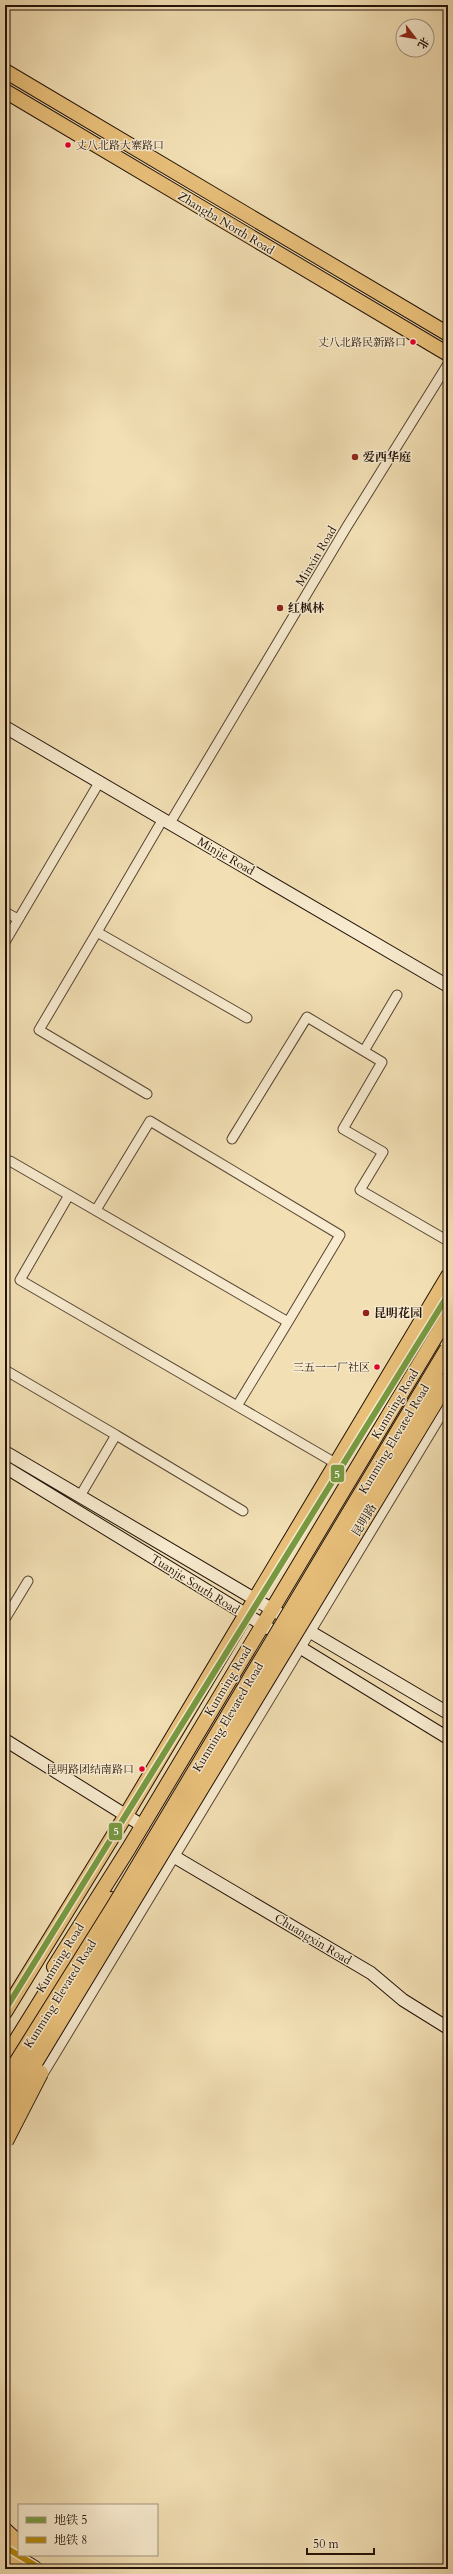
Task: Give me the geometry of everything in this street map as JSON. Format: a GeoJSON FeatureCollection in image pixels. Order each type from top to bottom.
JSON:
{"type":"FeatureCollection","features":[{"type":"Feature","properties":{"kind":"highway","name":"Kunming Elevated Road"},"geometry":{"type":"LineString","coordinates":[[5,2082],[144,1858],[448,1349]]}},
{"type":"Feature","properties":{"kind":"highway","name":"Kunming Elevated Road"},"geometry":{"type":"LineString","coordinates":[[5,2111],[448,1380]]}},
{"type":"Feature","properties":{"kind":"highway"},"geometry":{"type":"LineString","coordinates":[[5,2060],[64,1966],[144,1858]]}},
{"type":"Feature","properties":{"kind":"highway"},"geometry":{"type":"LineString","coordinates":[[5,2136],[42,2067],[80,2004],[102,1953]]}},
{"type":"Feature","properties":{"kind":"highway"},"geometry":{"type":"LineString","coordinates":[[5,2531],[18,2543]]}},
{"type":"Feature","properties":{"kind":"highway"},"geometry":{"type":"LineString","coordinates":[[5,2551],[34,2569]]}},
{"type":"Feature","properties":{"kind":"highway"},"geometry":{"type":"LineString","coordinates":[[32,2556],[46,2569]]}},
{"type":"Feature","properties":{"kind":"main road","name":"Zhangba North Road"},"geometry":{"type":"LineString","coordinates":[[5,71],[448,334]]}},
{"type":"Feature","properties":{"kind":"main road","name":"Zhangba North Road"},"geometry":{"type":"LineString","coordinates":[[5,91],[448,354]]}},
{"type":"Feature","properties":{"kind":"main road","name":"Minjie Road"},"geometry":{"type":"LineString","coordinates":[[5,726],[448,986]]}},
{"type":"Feature","properties":{"kind":"main road","name":"Kunming Road"},"geometry":{"type":"LineString","coordinates":[[5,2012],[126,1815],[448,1276]]}},
{"type":"Feature","properties":{"kind":"main road","name":"Kunming Road"},"geometry":{"type":"LineString","coordinates":[[5,2045],[142,1826],[271,1608],[448,1316]]}},
{"type":"Feature","properties":{"kind":"main road","name":"Tuanjie South Road"},"geometry":{"type":"LineString","coordinates":[[5,1452],[448,1713]]}},
{"type":"Feature","properties":{"kind":"main road","name":"Tuanjie South Road"},"geometry":{"type":"LineString","coordinates":[[5,1467],[300,1649],[448,1738]]}},
{"type":"Feature","properties":{"kind":"main road"},"geometry":{"type":"LineString","coordinates":[[5,1740],[142,1826]]}},
{"type":"Feature","properties":{"kind":"main road","name":"Chuangxin Road"},"geometry":{"type":"LineString","coordinates":[[173,1856],[371,1974],[403,2000],[448,2028]]}},
{"type":"Feature","properties":{"kind":"street","name":"Minxin Road"},"geometry":{"type":"LineString","coordinates":[[147,1094],[39,1030],[97,932],[448,364]]}},
{"type":"Feature","properties":{"kind":"street"},"geometry":{"type":"LineString","coordinates":[[5,942],[100,781]]}},
{"type":"Feature","properties":{"kind":"street"},"geometry":{"type":"LineString","coordinates":[[5,912],[18,919]]}},
{"type":"Feature","properties":{"kind":"street"},"geometry":{"type":"LineString","coordinates":[[97,932],[247,1018]]}},
{"type":"Feature","properties":{"kind":"street"},"geometry":{"type":"LineString","coordinates":[[364,1051],[397,995]]}},
{"type":"Feature","properties":{"kind":"street"},"geometry":{"type":"LineString","coordinates":[[232,1139],[307,1017],[382,1062],[343,1129],[383,1152],[360,1190],[448,1241]]}},
{"type":"Feature","properties":{"kind":"street"},"geometry":{"type":"LineString","coordinates":[[96,1210],[150,1121],[340,1235],[237,1406]]}},
{"type":"Feature","properties":{"kind":"street"},"geometry":{"type":"LineString","coordinates":[[10,1161],[288,1322]]}},
{"type":"Feature","properties":{"kind":"street"},"geometry":{"type":"LineString","coordinates":[[69,1195],[20,1280],[337,1464]]}},
{"type":"Feature","properties":{"kind":"street"},"geometry":{"type":"LineString","coordinates":[[5,1370],[243,1511]]}},
{"type":"Feature","properties":{"kind":"street","name":"昆明路"},"geometry":{"type":"LineString","coordinates":[[5,2136],[173,1856],[448,1404]]}},
{"type":"Feature","properties":{"kind":"street"},"geometry":{"type":"LineString","coordinates":[[80,1496],[116,1435]]}},
{"type":"Feature","properties":{"kind":"street"},"geometry":{"type":"LineString","coordinates":[[5,1619],[28,1581]]}},
{"type":"Feature","properties":{"kind":"street"},"geometry":{"type":"LineString","coordinates":[[142,1826],[173,1856]]}},
{"type":"Feature","properties":{"kind":"metro line","name":"5"},"geometry":{"type":"LineString","coordinates":[[5,2010],[448,1295]]}},
{"type":"Feature","properties":{"kind":"metro line","name":"8"},"geometry":{"type":"LineString","coordinates":[[5,2547],[18,2555]]}},
{"type":"Feature","properties":{"kind":"metro line","name":"8"},"geometry":{"type":"LineString","coordinates":[[20,2556],[41,2569]]}},
{"type":"Feature","properties":{"kind":"place","name":"丈八北路大寨路口"},"geometry":{"type":"Point","coordinates":[68,145]}},
{"type":"Feature","properties":{"kind":"place","name":"丈八北路民新路口"},"geometry":{"type":"Point","coordinates":[413,342]}},
{"type":"Feature","properties":{"kind":"place","name":"爱西华庭"},"geometry":{"type":"Point","coordinates":[355,457]}},
{"type":"Feature","properties":{"kind":"place","name":"红枫林"},"geometry":{"type":"Point","coordinates":[280,608]}},
{"type":"Feature","properties":{"kind":"place","name":"昆明花园"},"geometry":{"type":"Point","coordinates":[366,1313]}},
{"type":"Feature","properties":{"kind":"place","name":"三五一一厂社区"},"geometry":{"type":"Point","coordinates":[377,1367]}},
{"type":"Feature","properties":{"kind":"place","name":"昆明路团结南路口"},"geometry":{"type":"Point","coordinates":[142,1769]}}]}
